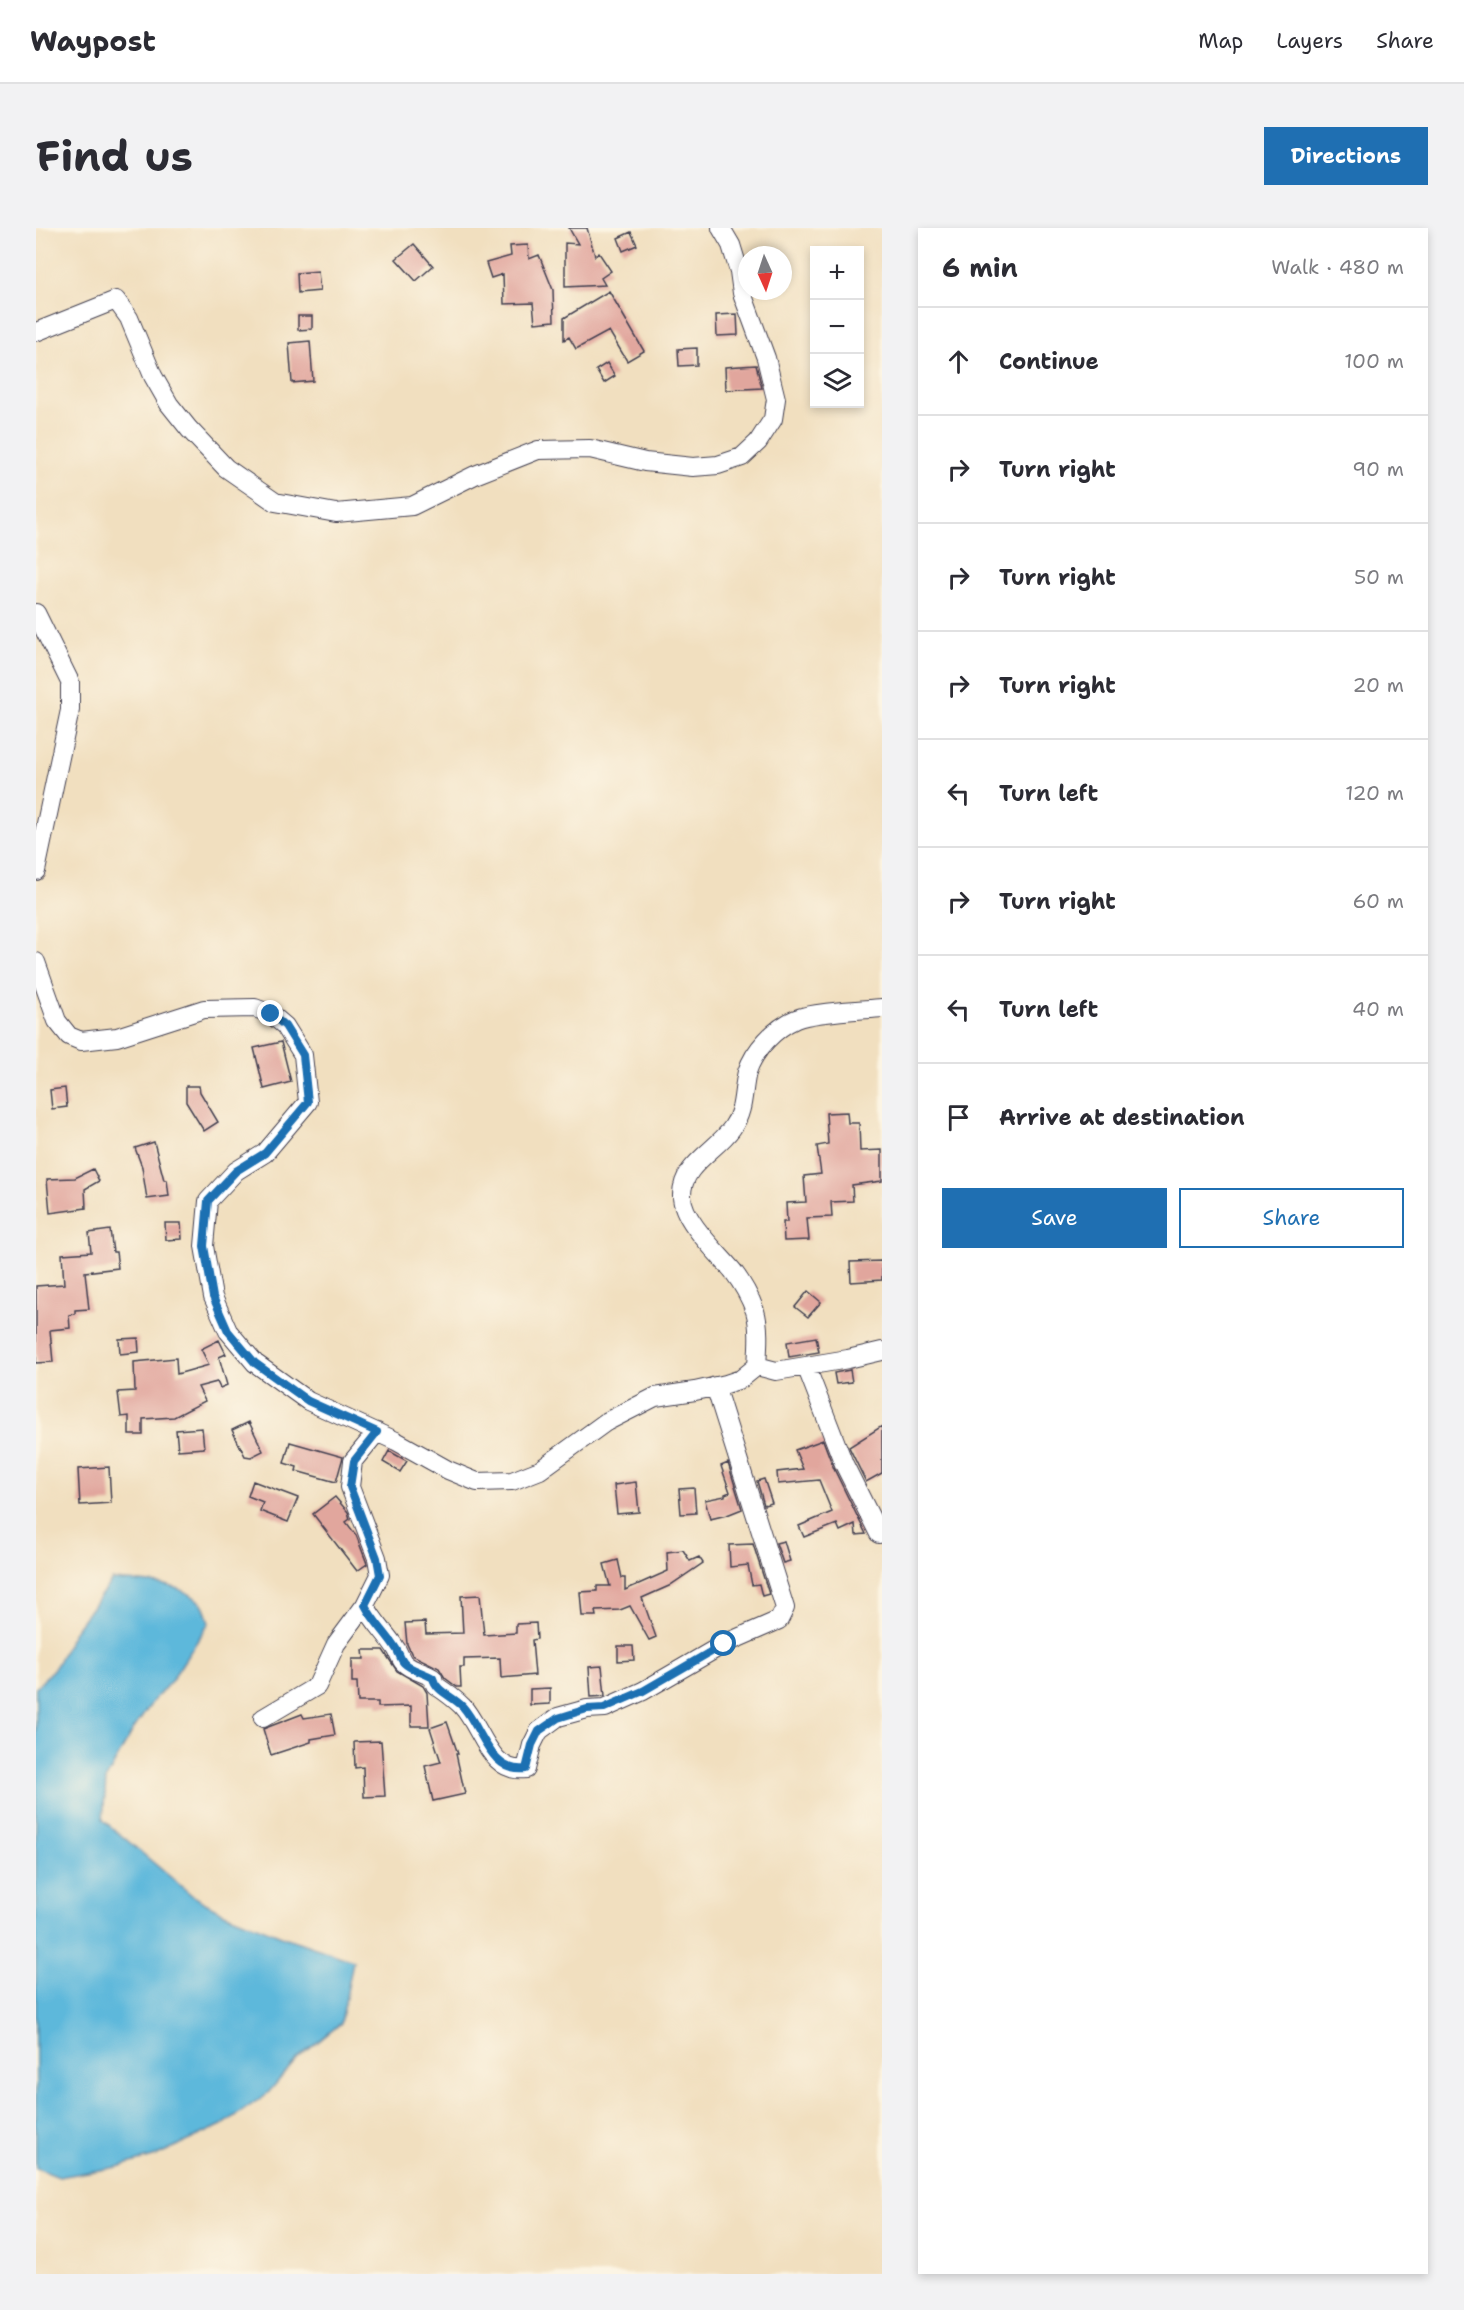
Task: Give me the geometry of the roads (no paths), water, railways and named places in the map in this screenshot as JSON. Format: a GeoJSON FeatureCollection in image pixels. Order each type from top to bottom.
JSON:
{"type":"FeatureCollection","features":[{"type":"Feature","properties":{"kind":"street"},"geometry":{"type":"LineString","coordinates":[[36,332],[116,300],[129,318],[153,376],[169,404],[226,468],[274,502],[336,513],[412,506],[475,475],[538,450],[590,449],[645,462],[693,467],[718,465],[742,457],[758,442],[773,419],[776,399],[766,358],[742,293],[739,271],[731,245],[721,228]]}},
{"type":"Feature","properties":{"kind":"street"},"geometry":{"type":"LineString","coordinates":[[36,613],[70,682],[70,710],[38,861]]}},
{"type":"Feature","properties":{"kind":"street"},"geometry":{"type":"LineString","coordinates":[[36,962],[57,1020],[69,1036],[81,1041],[117,1037],[204,1009],[255,1008],[271,1014],[285,1026],[303,1055],[308,1102],[265,1153],[236,1171],[208,1201],[204,1246],[213,1297],[228,1331],[255,1363],[308,1401],[377,1432],[448,1470],[477,1482],[512,1481],[540,1470],[606,1422],[655,1397],[716,1386],[741,1378],[756,1366]]}},
{"type":"Feature","properties":{"kind":"street"},"geometry":{"type":"LineString","coordinates":[[756,1366],[756,1313],[733,1271],[692,1222],[682,1198],[686,1178],[696,1163],[731,1130],[741,1113],[747,1072],[754,1055],[777,1032],[797,1018],[882,1008]]}},
{"type":"Feature","properties":{"kind":"street"},"geometry":{"type":"LineString","coordinates":[[756,1366],[776,1371],[882,1351]]}},
{"type":"Feature","properties":{"kind":"street"},"geometry":{"type":"LineString","coordinates":[[806,1366],[844,1464],[879,1534]]}},
{"type":"Feature","properties":{"kind":"street"},"geometry":{"type":"LineString","coordinates":[[365,1605],[372,1619],[397,1648],[402,1662],[433,1678],[435,1685],[462,1706],[497,1759],[507,1767],[520,1770],[526,1769],[532,1745],[539,1731],[558,1718],[587,1709],[604,1708],[643,1691],[724,1644],[779,1620],[785,1608],[716,1386]]}},
{"type":"Feature","properties":{"kind":"street"},"geometry":{"type":"LineString","coordinates":[[263,1718],[317,1686],[336,1644],[365,1605],[380,1575],[377,1558],[350,1487],[354,1461],[377,1432]]}},
{"type":"Feature","properties":{"kind":"water"},"geometry":{"type":"Polygon","coordinates":[[[112,1580],[161,1584],[183,1591],[203,1605],[209,1623],[171,1681],[153,1701],[133,1730],[114,1764],[106,1779],[103,1820],[194,1897],[222,1912],[284,1937],[353,1961],[341,2023],[297,2059],[268,2093],[224,2124],[153,2157],[117,2167],[59,2177],[36,2168],[36,1688],[56,1666],[75,1630],[112,1580]]]}}]}
